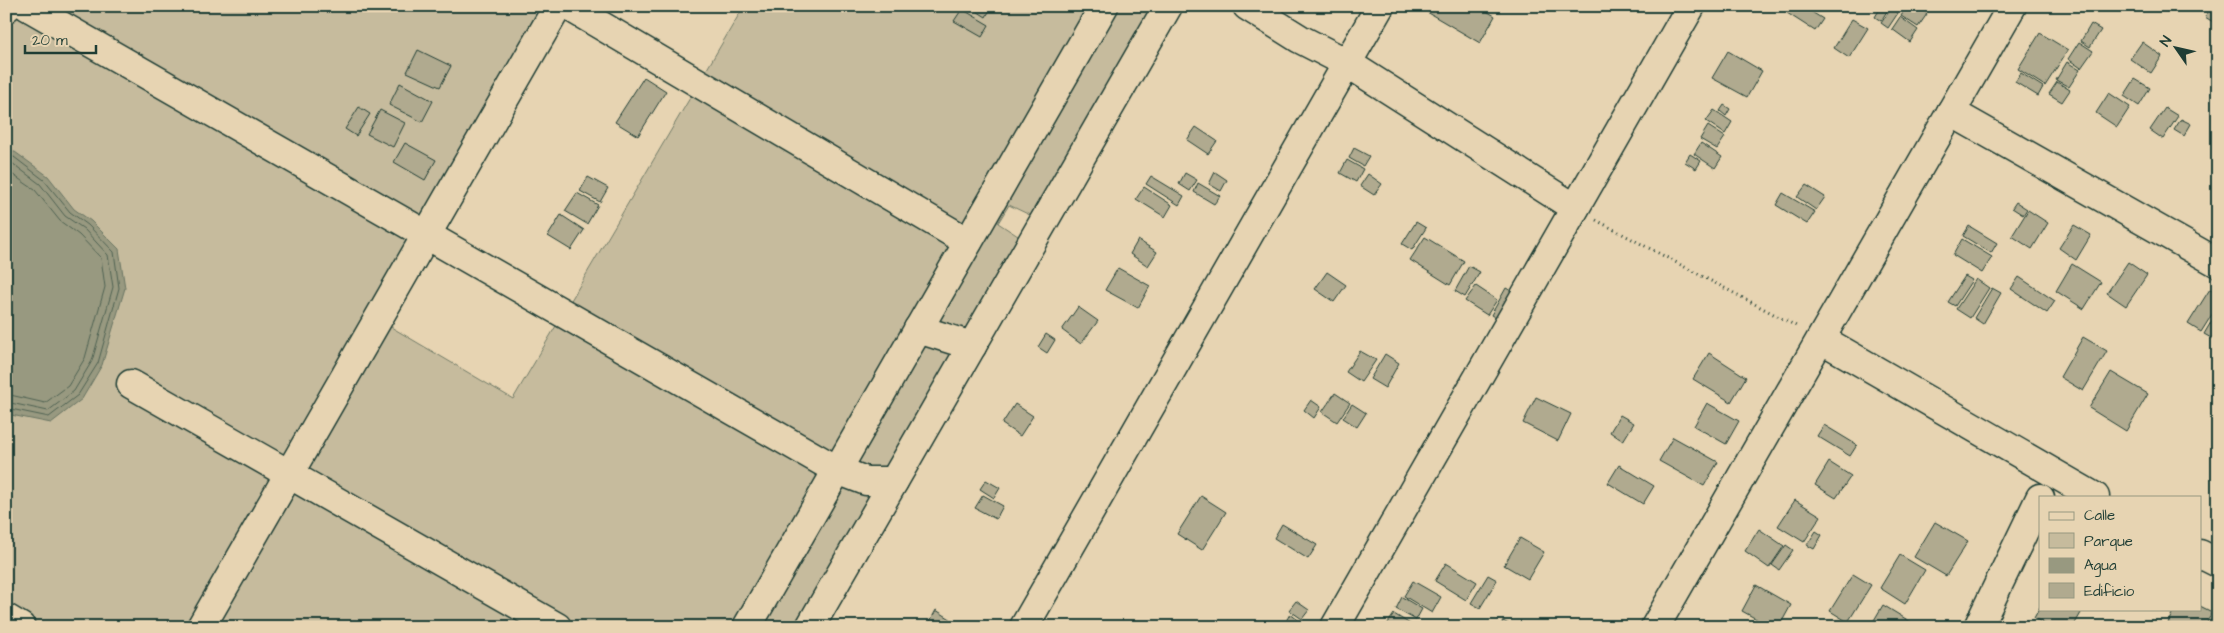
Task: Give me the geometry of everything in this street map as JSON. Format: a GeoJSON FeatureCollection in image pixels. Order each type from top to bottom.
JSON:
{"type":"FeatureCollection","features":[{"type":"Feature","properties":{"kind":"street"},"geometry":{"type":"LineString","coordinates":[[27,6],[837,470],[866,481],[894,481]]}},
{"type":"Feature","properties":{"kind":"street"},"geometry":{"type":"LineString","coordinates":[[202,627],[558,6]]}},
{"type":"Feature","properties":{"kind":"street"},"geometry":{"type":"LineString","coordinates":[[568,6],[968,242]]}},
{"type":"Feature","properties":{"kind":"street"},"geometry":{"type":"LineString","coordinates":[[747,627],[1104,6]]}},
{"type":"Feature","properties":{"kind":"street"},"geometry":{"type":"LineString","coordinates":[[810,627],[1168,6]]}},
{"type":"Feature","properties":{"kind":"street"},"geometry":{"type":"LineString","coordinates":[[1247,6],[1300,39],[1347,63],[1575,208]]}},
{"type":"Feature","properties":{"kind":"street"},"geometry":{"type":"LineString","coordinates":[[1024,627],[1380,6]]}},
{"type":"Feature","properties":{"kind":"street"},"geometry":{"type":"LineString","coordinates":[[1335,627],[1691,6]]}},
{"type":"Feature","properties":{"kind":"street"},"geometry":{"type":"LineString","coordinates":[[1656,627],[2012,6]]}},
{"type":"Feature","properties":{"kind":"street"},"geometry":{"type":"LineString","coordinates":[[1951,112],[2218,263]]}},
{"type":"Feature","properties":{"kind":"street"},"geometry":{"type":"LineString","coordinates":[[918,329],[972,346]]}},
{"type":"Feature","properties":{"kind":"street"},"geometry":{"type":"LineString","coordinates":[[1821,339],[2045,489],[2089,496]]}},
{"type":"Feature","properties":{"kind":"street"},"geometry":{"type":"LineString","coordinates":[[131,384],[557,627]]}},
{"type":"Feature","properties":{"kind":"street"},"geometry":{"type":"LineString","coordinates":[[1978,627],[2039,501]]}},
{"type":"Feature","properties":{"kind":"street"},"geometry":{"type":"LineString","coordinates":[[2202,555],[2218,563]]}},
{"type":"Feature","properties":{"kind":"street"},"geometry":{"type":"LineString","coordinates":[[6,618],[21,627]]}},
{"type":"Feature","properties":{"kind":"path"},"geometry":{"type":"LineString","coordinates":[[1575,208],[1821,339]]}},
{"type":"Feature","properties":{"kind":"green space"},"geometry":{"type":"Polygon","coordinates":[[[6,6],[562,6],[374,317],[513,399],[744,6],[1158,6],[1034,217],[1009,205],[998,223],[1021,238],[799,627],[6,627],[6,6]]]}},
{"type":"Feature","properties":{"kind":"water"},"geometry":{"type":"Polygon","coordinates":[[[6,152],[15,152],[48,176],[74,209],[91,221],[119,249],[125,288],[102,365],[82,399],[51,423],[11,415],[6,412],[6,152]]]}},
{"type":"Feature","properties":{"kind":"building"},"geometry":{"type":"Polygon","coordinates":[[[969,6],[992,6],[986,17],[969,6]]]}},
{"type":"Feature","properties":{"kind":"building"},"geometry":{"type":"Polygon","coordinates":[[[1431,6],[1478,6],[1495,16],[1480,43],[1427,12],[1431,6]]]}},
{"type":"Feature","properties":{"kind":"building"},"geometry":{"type":"Polygon","coordinates":[[[1791,6],[1802,6],[1823,19],[1815,31],[1787,13],[1791,6]]]}},
{"type":"Feature","properties":{"kind":"building"},"geometry":{"type":"Polygon","coordinates":[[[1907,6],[1915,6],[1927,14],[1918,27],[1901,16],[1907,6]]]}},
{"type":"Feature","properties":{"kind":"building"},"geometry":{"type":"Polygon","coordinates":[[[2211,6],[2218,6],[2218,25],[2205,17],[2211,6]]]}},
{"type":"Feature","properties":{"kind":"building"},"geometry":{"type":"Polygon","coordinates":[[[1881,7],[1887,11],[1881,21],[1875,17],[1881,7]]]}},
{"type":"Feature","properties":{"kind":"building"},"geometry":{"type":"Polygon","coordinates":[[[962,9],[989,25],[982,37],[954,21],[962,9]]]}},
{"type":"Feature","properties":{"kind":"building"},"geometry":{"type":"Polygon","coordinates":[[[1891,9],[1898,13],[1888,28],[1881,23],[1891,9]]]}},
{"type":"Feature","properties":{"kind":"building"},"geometry":{"type":"Polygon","coordinates":[[[1900,17],[1918,30],[1910,42],[1892,29],[1900,17]]]}},
{"type":"Feature","properties":{"kind":"building"},"geometry":{"type":"Polygon","coordinates":[[[1852,19],[1868,28],[1849,58],[1834,48],[1852,19]]]}},
{"type":"Feature","properties":{"kind":"building"},"geometry":{"type":"Polygon","coordinates":[[[2091,24],[2101,30],[2090,47],[2081,41],[2091,24]]]}},
{"type":"Feature","properties":{"kind":"building"},"geometry":{"type":"Polygon","coordinates":[[[2040,33],[2068,50],[2045,86],[2018,69],[2040,33]]]}},
{"type":"Feature","properties":{"kind":"building"},"geometry":{"type":"Polygon","coordinates":[[[2079,42],[2093,51],[2081,68],[2068,59],[2079,42]]]}},
{"type":"Feature","properties":{"kind":"building"},"geometry":{"type":"Polygon","coordinates":[[[2142,42],[2162,56],[2151,73],[2130,59],[2142,42]]]}},
{"type":"Feature","properties":{"kind":"building"},"geometry":{"type":"Polygon","coordinates":[[[418,50],[451,66],[440,87],[407,72],[418,50]]]}},
{"type":"Feature","properties":{"kind":"building"},"geometry":{"type":"Polygon","coordinates":[[[1728,51],[1762,71],[1747,97],[1712,78],[1728,51]]]}},
{"type":"Feature","properties":{"kind":"building"},"geometry":{"type":"Polygon","coordinates":[[[2067,62],[2080,70],[2069,87],[2056,80],[2067,62]]]}},
{"type":"Feature","properties":{"kind":"building"},"geometry":{"type":"Polygon","coordinates":[[[2021,73],[2043,87],[2038,96],[2015,82],[2021,73]]]}},
{"type":"Feature","properties":{"kind":"building"},"geometry":{"type":"Polygon","coordinates":[[[644,77],[666,91],[638,136],[615,122],[644,77]]]}},
{"type":"Feature","properties":{"kind":"building"},"geometry":{"type":"Polygon","coordinates":[[[2135,79],[2150,88],[2139,106],[2124,96],[2135,79]]]}},
{"type":"Feature","properties":{"kind":"building"},"geometry":{"type":"Polygon","coordinates":[[[2057,82],[2070,90],[2062,102],[2049,94],[2057,82]]]}},
{"type":"Feature","properties":{"kind":"building"},"geometry":{"type":"Polygon","coordinates":[[[400,83],[433,101],[422,122],[389,105],[400,83]]]}},
{"type":"Feature","properties":{"kind":"building"},"geometry":{"type":"Polygon","coordinates":[[[2109,93],[2130,107],[2117,127],[2096,113],[2109,93]]]}},
{"type":"Feature","properties":{"kind":"building"},"geometry":{"type":"Polygon","coordinates":[[[1724,105],[1730,109],[1726,116],[1720,111],[1724,105]]]}},
{"type":"Feature","properties":{"kind":"building"},"geometry":{"type":"Polygon","coordinates":[[[359,107],[370,114],[356,136],[345,129],[359,107]]]}},
{"type":"Feature","properties":{"kind":"building"},"geometry":{"type":"Polygon","coordinates":[[[2165,108],[2178,116],[2163,139],[2150,130],[2165,108]]]}},
{"type":"Feature","properties":{"kind":"building"},"geometry":{"type":"Polygon","coordinates":[[[380,110],[405,123],[393,147],[367,134],[380,110]]]}},
{"type":"Feature","properties":{"kind":"building"},"geometry":{"type":"Polygon","coordinates":[[[1714,110],[1732,122],[1725,134],[1706,121],[1714,110]]]}},
{"type":"Feature","properties":{"kind":"building"},"geometry":{"type":"Polygon","coordinates":[[[2181,119],[2191,124],[2184,136],[2174,130],[2181,119]]]}},
{"type":"Feature","properties":{"kind":"building"},"geometry":{"type":"Polygon","coordinates":[[[1708,126],[1725,137],[1717,149],[1700,139],[1708,126]]]}},
{"type":"Feature","properties":{"kind":"building"},"geometry":{"type":"Polygon","coordinates":[[[1196,127],[1217,141],[1208,154],[1187,140],[1196,127]]]}},
{"type":"Feature","properties":{"kind":"building"},"geometry":{"type":"Polygon","coordinates":[[[405,143],[436,160],[425,180],[394,162],[405,143]]]}},
{"type":"Feature","properties":{"kind":"building"},"geometry":{"type":"Polygon","coordinates":[[[1701,143],[1722,157],[1715,168],[1694,154],[1701,143]]]}},
{"type":"Feature","properties":{"kind":"building"},"geometry":{"type":"Polygon","coordinates":[[[1354,148],[1369,156],[1363,166],[1349,158],[1354,148]]]}},
{"type":"Feature","properties":{"kind":"building"},"geometry":{"type":"Polygon","coordinates":[[[1690,154],[1701,161],[1696,169],[1685,162],[1690,154]]]}},
{"type":"Feature","properties":{"kind":"building"},"geometry":{"type":"Polygon","coordinates":[[[1347,160],[1363,169],[1356,182],[1340,173],[1347,160]]]}},
{"type":"Feature","properties":{"kind":"building"},"geometry":{"type":"Polygon","coordinates":[[[1215,172],[1227,180],[1221,191],[1209,184],[1215,172]]]}},
{"type":"Feature","properties":{"kind":"building"},"geometry":{"type":"Polygon","coordinates":[[[1185,173],[1197,180],[1190,191],[1179,184],[1185,173]]]}},
{"type":"Feature","properties":{"kind":"building"},"geometry":{"type":"Polygon","coordinates":[[[1368,174],[1382,184],[1374,195],[1360,186],[1368,174]]]}},
{"type":"Feature","properties":{"kind":"building"},"geometry":{"type":"Polygon","coordinates":[[[1151,176],[1184,196],[1179,205],[1146,184],[1151,176]]]}},
{"type":"Feature","properties":{"kind":"building"},"geometry":{"type":"Polygon","coordinates":[[[588,177],[608,188],[600,202],[580,191],[588,177]]]}},
{"type":"Feature","properties":{"kind":"building"},"geometry":{"type":"Polygon","coordinates":[[[1198,183],[1220,196],[1214,204],[1194,192],[1198,183]]]}},
{"type":"Feature","properties":{"kind":"building"},"geometry":{"type":"Polygon","coordinates":[[[1806,185],[1825,197],[1816,210],[1797,197],[1806,185]]]}},
{"type":"Feature","properties":{"kind":"building"},"geometry":{"type":"Polygon","coordinates":[[[1144,187],[1172,205],[1165,217],[1136,199],[1144,187]]]}},
{"type":"Feature","properties":{"kind":"building"},"geometry":{"type":"Polygon","coordinates":[[[577,193],[598,205],[587,224],[565,211],[577,193]]]}},
{"type":"Feature","properties":{"kind":"building"},"geometry":{"type":"Polygon","coordinates":[[[1783,193],[1815,212],[1807,224],[1776,205],[1783,193]]]}},
{"type":"Feature","properties":{"kind":"building"},"geometry":{"type":"Polygon","coordinates":[[[2016,202],[2027,209],[2023,215],[2012,208],[2016,202]]]}},
{"type":"Feature","properties":{"kind":"building"},"geometry":{"type":"Polygon","coordinates":[[[2028,210],[2048,223],[2032,249],[2012,236],[2028,210]]]}},
{"type":"Feature","properties":{"kind":"building"},"geometry":{"type":"Polygon","coordinates":[[[561,215],[584,230],[571,250],[548,236],[561,215]]]}},
{"type":"Feature","properties":{"kind":"building"},"geometry":{"type":"Polygon","coordinates":[[[1416,222],[1426,228],[1412,250],[1402,244],[1416,222]]]}},
{"type":"Feature","properties":{"kind":"building"},"geometry":{"type":"Polygon","coordinates":[[[2074,225],[2091,235],[2076,260],[2059,248],[2074,225]]]}},
{"type":"Feature","properties":{"kind":"building"},"geometry":{"type":"Polygon","coordinates":[[[1969,226],[1997,243],[1991,253],[1963,236],[1969,226]]]}},
{"type":"Feature","properties":{"kind":"building"},"geometry":{"type":"Polygon","coordinates":[[[1425,237],[1464,261],[1450,285],[1410,260],[1425,237]]]}},
{"type":"Feature","properties":{"kind":"building"},"geometry":{"type":"Polygon","coordinates":[[[1962,239],[1992,257],[1982,273],[1953,255],[1962,239]]]}},
{"type":"Feature","properties":{"kind":"building"},"geometry":{"type":"Polygon","coordinates":[[[1138,240],[1157,252],[1148,266],[1130,254],[1138,240]]]}},
{"type":"Feature","properties":{"kind":"building"},"geometry":{"type":"Polygon","coordinates":[[[2128,262],[2147,275],[2126,306],[2107,293],[2128,262]]]}},
{"type":"Feature","properties":{"kind":"building"},"geometry":{"type":"Polygon","coordinates":[[[2072,264],[2101,282],[2084,309],[2056,291],[2072,264]]]}},
{"type":"Feature","properties":{"kind":"building"},"geometry":{"type":"Polygon","coordinates":[[[1469,266],[1480,272],[1465,297],[1455,291],[1469,266]]]}},
{"type":"Feature","properties":{"kind":"building"},"geometry":{"type":"Polygon","coordinates":[[[1118,268],[1150,286],[1138,308],[1105,290],[1118,268]]]}},
{"type":"Feature","properties":{"kind":"building"},"geometry":{"type":"Polygon","coordinates":[[[1327,272],[1346,285],[1334,302],[1315,289],[1327,272]]]}},
{"type":"Feature","properties":{"kind":"building"},"geometry":{"type":"Polygon","coordinates":[[[1965,276],[1972,280],[1955,306],[1948,302],[1965,276]]]}},
{"type":"Feature","properties":{"kind":"building"},"geometry":{"type":"Polygon","coordinates":[[[2019,277],[2055,301],[2047,313],[2011,289],[2019,277]]]}},
{"type":"Feature","properties":{"kind":"building"},"geometry":{"type":"Polygon","coordinates":[[[1976,279],[1989,288],[1970,318],[1956,309],[1976,279]]]}},
{"type":"Feature","properties":{"kind":"building"},"geometry":{"type":"Polygon","coordinates":[[[1476,286],[1497,300],[1487,315],[1465,301],[1476,286]]]}},
{"type":"Feature","properties":{"kind":"building"},"geometry":{"type":"Polygon","coordinates":[[[1506,288],[1515,293],[1499,320],[1491,315],[1506,288]]]}},
{"type":"Feature","properties":{"kind":"building"},"geometry":{"type":"Polygon","coordinates":[[[1992,288],[2001,293],[1983,324],[1974,318],[1992,288]]]}},
{"type":"Feature","properties":{"kind":"building"},"geometry":{"type":"Polygon","coordinates":[[[2210,289],[2218,293],[2218,305],[2201,332],[2188,324],[2210,289]]]}},
{"type":"Feature","properties":{"kind":"building"},"geometry":{"type":"Polygon","coordinates":[[[1078,307],[1098,321],[1081,344],[1062,330],[1078,307]]]}},
{"type":"Feature","properties":{"kind":"building"},"geometry":{"type":"Polygon","coordinates":[[[2214,317],[2218,319],[2218,331],[2213,339],[2204,334],[2214,317]]]}},
{"type":"Feature","properties":{"kind":"building"},"geometry":{"type":"Polygon","coordinates":[[[1046,334],[1055,340],[1047,353],[1038,347],[1046,334]]]}},
{"type":"Feature","properties":{"kind":"building"},"geometry":{"type":"Polygon","coordinates":[[[2083,337],[2107,351],[2083,391],[2060,377],[2083,337]]]}},
{"type":"Feature","properties":{"kind":"building"},"geometry":{"type":"Polygon","coordinates":[[[1360,351],[1376,360],[1361,382],[1346,372],[1360,351]]]}},
{"type":"Feature","properties":{"kind":"building"},"geometry":{"type":"Polygon","coordinates":[[[1709,353],[1746,377],[1731,402],[1693,379],[1709,353]]]}},
{"type":"Feature","properties":{"kind":"building"},"geometry":{"type":"Polygon","coordinates":[[[1385,354],[1399,363],[1385,388],[1370,379],[1385,354]]]}},
{"type":"Feature","properties":{"kind":"building"},"geometry":{"type":"Polygon","coordinates":[[[2111,372],[2148,394],[2126,431],[2089,408],[2111,372]]]}},
{"type":"Feature","properties":{"kind":"building"},"geometry":{"type":"Polygon","coordinates":[[[1335,393],[1350,403],[1337,422],[1322,412],[1335,393]]]}},
{"type":"Feature","properties":{"kind":"building"},"geometry":{"type":"Polygon","coordinates":[[[1536,397],[1571,414],[1558,441],[1523,423],[1536,397]]]}},
{"type":"Feature","properties":{"kind":"building"},"geometry":{"type":"Polygon","coordinates":[[[1311,400],[1321,407],[1314,418],[1304,410],[1311,400]]]}},
{"type":"Feature","properties":{"kind":"building"},"geometry":{"type":"Polygon","coordinates":[[[1707,403],[1739,421],[1726,444],[1694,426],[1707,403]]]}},
{"type":"Feature","properties":{"kind":"building"},"geometry":{"type":"Polygon","coordinates":[[[1015,404],[1033,416],[1020,436],[1002,424],[1015,404]]]}},
{"type":"Feature","properties":{"kind":"building"},"geometry":{"type":"Polygon","coordinates":[[[1352,404],[1366,413],[1357,427],[1343,418],[1352,404]]]}},
{"type":"Feature","properties":{"kind":"building"},"geometry":{"type":"Polygon","coordinates":[[[1620,415],[1634,423],[1623,441],[1610,432],[1620,415]]]}},
{"type":"Feature","properties":{"kind":"building"},"geometry":{"type":"Polygon","coordinates":[[[1824,425],[1857,445],[1850,456],[1817,436],[1824,425]]]}},
{"type":"Feature","properties":{"kind":"building"},"geometry":{"type":"Polygon","coordinates":[[[1673,437],[1718,462],[1704,486],[1659,461],[1673,437]]]}},
{"type":"Feature","properties":{"kind":"building"},"geometry":{"type":"Polygon","coordinates":[[[1829,462],[1851,476],[1836,498],[1815,485],[1829,462]]]}},
{"type":"Feature","properties":{"kind":"building"},"geometry":{"type":"Polygon","coordinates":[[[1619,465],[1654,486],[1643,504],[1608,483],[1619,465]]]}},
{"type":"Feature","properties":{"kind":"building"},"geometry":{"type":"Polygon","coordinates":[[[986,480],[1000,488],[994,498],[980,489],[986,480]]]}},
{"type":"Feature","properties":{"kind":"building"},"geometry":{"type":"Polygon","coordinates":[[[983,495],[1003,506],[996,519],[975,508],[983,495]]]}},
{"type":"Feature","properties":{"kind":"building"},"geometry":{"type":"Polygon","coordinates":[[[1201,496],[1226,512],[1202,550],[1177,534],[1201,496]]]}},
{"type":"Feature","properties":{"kind":"building"},"geometry":{"type":"Polygon","coordinates":[[[1795,500],[1821,516],[1804,542],[1778,526],[1795,500]]]}},
{"type":"Feature","properties":{"kind":"building"},"geometry":{"type":"Polygon","coordinates":[[[1935,522],[1968,541],[1946,576],[1914,557],[1935,522]]]}},
{"type":"Feature","properties":{"kind":"building"},"geometry":{"type":"Polygon","coordinates":[[[1282,524],[1317,545],[1308,559],[1274,538],[1282,524]]]}},
{"type":"Feature","properties":{"kind":"building"},"geometry":{"type":"Polygon","coordinates":[[[1759,529],[1784,546],[1769,568],[1745,551],[1759,529]]]}},
{"type":"Feature","properties":{"kind":"building"},"geometry":{"type":"Polygon","coordinates":[[[1816,531],[1822,535],[1814,549],[1807,545],[1816,531]]]}},
{"type":"Feature","properties":{"kind":"building"},"geometry":{"type":"Polygon","coordinates":[[[1520,538],[1544,552],[1528,579],[1504,565],[1520,538]]]}},
{"type":"Feature","properties":{"kind":"building"},"geometry":{"type":"Polygon","coordinates":[[[1786,545],[1793,550],[1779,570],[1772,565],[1786,545]]]}},
{"type":"Feature","properties":{"kind":"building"},"geometry":{"type":"Polygon","coordinates":[[[1900,555],[1925,570],[1905,604],[1880,588],[1900,555]]]}},
{"type":"Feature","properties":{"kind":"building"},"geometry":{"type":"Polygon","coordinates":[[[1446,563],[1477,582],[1466,600],[1435,581],[1446,563]]]}},
{"type":"Feature","properties":{"kind":"building"},"geometry":{"type":"Polygon","coordinates":[[[1853,574],[1871,585],[1848,622],[1830,611],[1853,574]]]}},
{"type":"Feature","properties":{"kind":"building"},"geometry":{"type":"Polygon","coordinates":[[[1488,575],[1497,580],[1480,608],[1471,603],[1488,575]]]}},
{"type":"Feature","properties":{"kind":"building"},"geometry":{"type":"Polygon","coordinates":[[[1413,581],[1441,597],[1432,613],[1404,596],[1413,581]]]}},
{"type":"Feature","properties":{"kind":"building"},"geometry":{"type":"Polygon","coordinates":[[[1756,585],[1791,605],[1779,627],[1771,627],[1742,611],[1756,585]]]}},
{"type":"Feature","properties":{"kind":"building"},"geometry":{"type":"Polygon","coordinates":[[[1402,597],[1422,609],[1416,620],[1396,609],[1402,597]]]}},
{"type":"Feature","properties":{"kind":"building"},"geometry":{"type":"Polygon","coordinates":[[[1296,601],[1309,610],[1302,619],[1289,610],[1296,601]]]}},
{"type":"Feature","properties":{"kind":"building"},"geometry":{"type":"Polygon","coordinates":[[[1883,605],[1919,627],[1870,627],[1883,605]]]}},
{"type":"Feature","properties":{"kind":"building"},"geometry":{"type":"Polygon","coordinates":[[[2202,607],[2212,612],[2205,627],[2177,627],[2168,623],[2174,610],[2202,610],[2202,607]]]}},
{"type":"Feature","properties":{"kind":"building"},"geometry":{"type":"Polygon","coordinates":[[[2039,609],[2076,610],[2081,613],[2073,627],[2051,627],[2034,618],[2039,609]]]}},
{"type":"Feature","properties":{"kind":"building"},"geometry":{"type":"Polygon","coordinates":[[[936,610],[957,623],[954,627],[927,627],[936,610]]]}},
{"type":"Feature","properties":{"kind":"building"},"geometry":{"type":"Polygon","coordinates":[[[1290,614],[1301,622],[1297,627],[1293,627],[1286,621],[1290,614]]]}},
{"type":"Feature","properties":{"kind":"building"},"geometry":{"type":"Polygon","coordinates":[[[1394,614],[1415,627],[1386,626],[1394,614]]]}},
{"type":"Feature","properties":{"kind":"building"},"geometry":{"type":"Polygon","coordinates":[[[1503,621],[1514,627],[1500,627],[1503,621]]]}}]}
